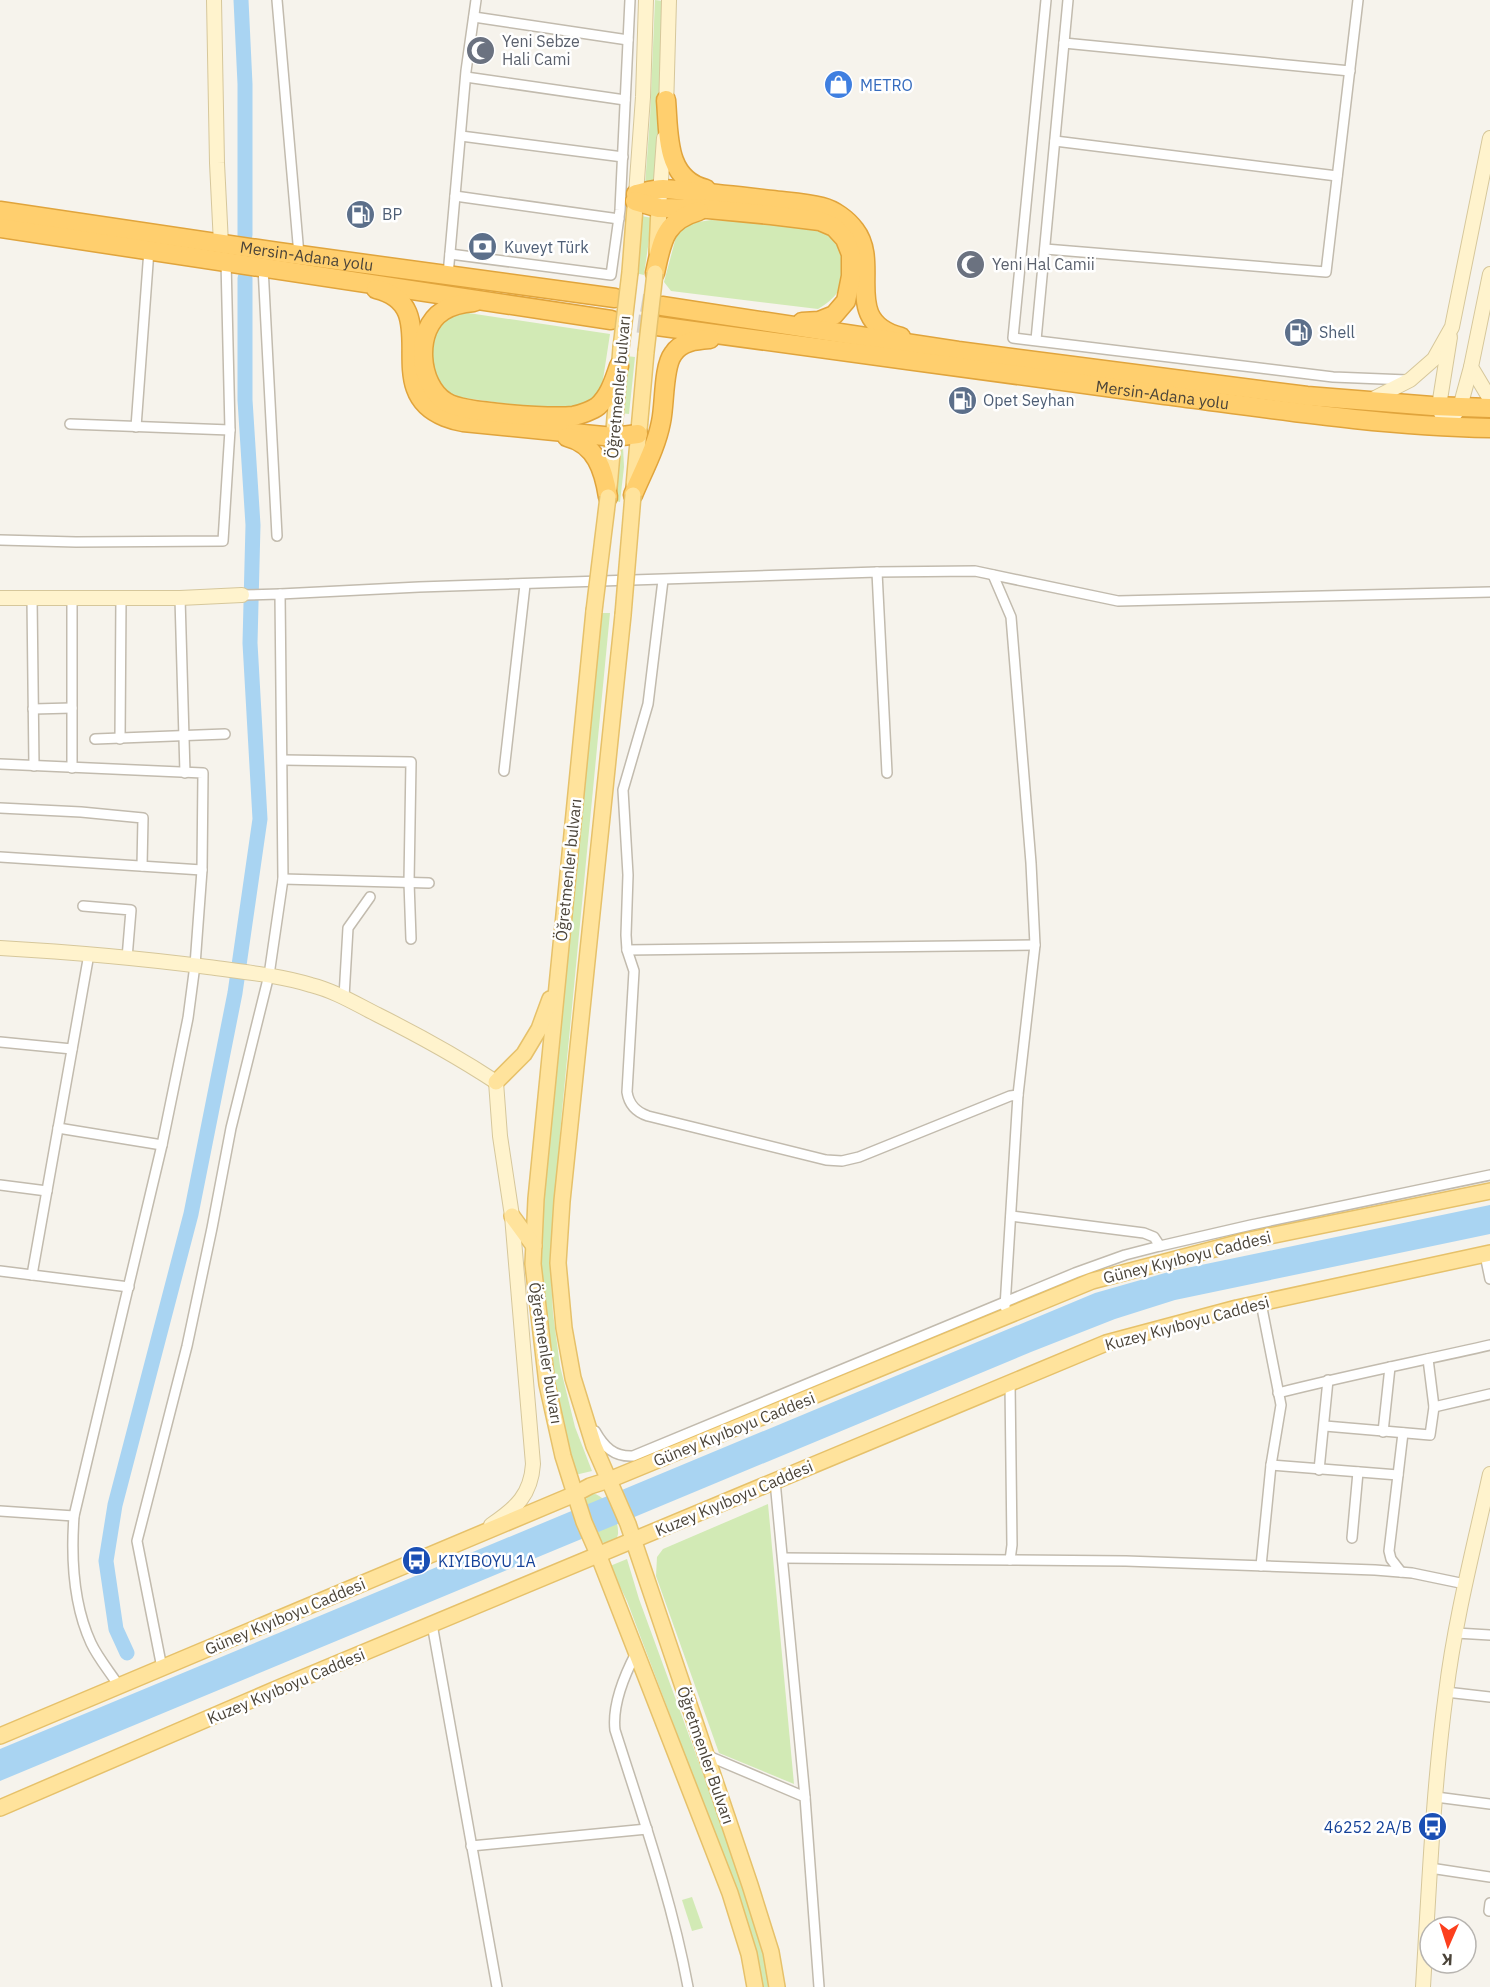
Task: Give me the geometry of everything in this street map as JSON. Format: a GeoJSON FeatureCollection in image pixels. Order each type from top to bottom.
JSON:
{"type":"FeatureCollection","features":[{"type":"Feature","properties":{"kind":"highway"},"geometry":{"type":"LineString","coordinates":[[666,100],[673,162],[682,176],[698,187],[731,195]]}},
{"type":"Feature","properties":{"kind":"highway"},"geometry":{"type":"LineString","coordinates":[[635,198],[662,189],[822,207],[840,215],[854,228],[861,239],[865,256],[865,301],[868,314],[892,334],[958,351]]}},
{"type":"Feature","properties":{"kind":"highway"},"geometry":{"type":"LineString","coordinates":[[635,198],[659,208],[708,209],[820,221],[834,227],[845,240],[851,254],[851,276],[846,301],[834,315],[819,321],[800,322],[717,314]]}},
{"type":"Feature","properties":{"kind":"highway","name":"Mersin-Adana yolu"},"geometry":{"type":"LineString","coordinates":[[0,209],[32,225],[149,250],[299,255],[615,298]]}},
{"type":"Feature","properties":{"kind":"highway"},"geometry":{"type":"LineString","coordinates":[[655,273],[663,239],[672,224],[687,215],[708,209]]}},
{"type":"Feature","properties":{"kind":"highway","name":"Mersin-Adana yolu"},"geometry":{"type":"LineString","coordinates":[[0,228],[32,225],[224,253],[269,268],[611,320],[473,302],[456,305],[441,312],[430,324],[426,339],[423,363],[426,377],[433,393],[447,404],[468,409],[554,417],[576,415],[597,406],[611,389],[620,357]]}},
{"type":"Feature","properties":{"kind":"highway"},"geometry":{"type":"LineString","coordinates":[[269,268],[351,282],[381,290],[398,299],[408,312],[412,324],[411,377],[417,392],[427,406],[443,417],[463,422],[614,437],[638,434]]}},
{"type":"Feature","properties":{"kind":"highway","name":"Mersin-Adana yolu"},"geometry":{"type":"LineString","coordinates":[[662,306],[958,351],[1296,394],[1490,408]]}},
{"type":"Feature","properties":{"kind":"highway","name":"Mersin-Adana yolu"},"geometry":{"type":"LineString","coordinates":[[657,326],[1306,414],[1445,427],[1490,428]]}},
{"type":"Feature","properties":{"kind":"highway"},"geometry":{"type":"LineString","coordinates":[[633,495],[658,435],[668,368],[674,351],[684,344],[698,340],[765,340]]}},
{"type":"Feature","properties":{"kind":"highway"},"geometry":{"type":"LineString","coordinates":[[542,430],[575,439],[593,452],[605,480],[608,497]]}},
{"type":"Feature","properties":{"kind":"main road"},"geometry":{"type":"LineString","coordinates":[[214,0],[217,163],[224,253]]}},
{"type":"Feature","properties":{"kind":"main road"},"geometry":{"type":"LineString","coordinates":[[635,198],[643,97],[646,0]]}},
{"type":"Feature","properties":{"kind":"main road"},"geometry":{"type":"LineString","coordinates":[[659,208],[662,189],[669,0]]}},
{"type":"Feature","properties":{"kind":"main road"},"geometry":{"type":"LineString","coordinates":[[1445,427],[1439,406],[1452,327],[1490,138]]}},
{"type":"Feature","properties":{"kind":"main road","name":"Öğretmenler bulvarı"},"geometry":{"type":"LineString","coordinates":[[595,1547],[563,1456],[548,1384],[533,1264],[536,1199],[594,611],[614,437],[635,198]]}},
{"type":"Feature","properties":{"kind":"main road","name":"Öğretmenler bulvarı"},"geometry":{"type":"LineString","coordinates":[[628,1524],[594,1446],[573,1378],[564,1328],[558,1263],[562,1201],[623,615],[659,208]]}},
{"type":"Feature","properties":{"kind":"main road"},"geometry":{"type":"LineString","coordinates":[[0,236],[32,225]]}},
{"type":"Feature","properties":{"kind":"main road"},"geometry":{"type":"LineString","coordinates":[[1445,427],[1460,407],[1472,367],[1490,274]]}},
{"type":"Feature","properties":{"kind":"main road"},"geometry":{"type":"LineString","coordinates":[[1369,400],[1410,380],[1434,359],[1452,327]]}},
{"type":"Feature","properties":{"kind":"main road"},"geometry":{"type":"LineString","coordinates":[[1472,367],[1490,399]]}},
{"type":"Feature","properties":{"kind":"main road"},"geometry":{"type":"LineString","coordinates":[[0,598],[180,598],[242,595]]}},
{"type":"Feature","properties":{"kind":"main road"},"geometry":{"type":"LineString","coordinates":[[0,948],[88,954],[200,966],[263,974],[313,985],[344,997],[460,1058],[496,1082]]}},
{"type":"Feature","properties":{"kind":"main road"},"geometry":{"type":"LineString","coordinates":[[470,1539],[510,1513],[528,1490],[532,1477],[529,1401],[512,1216],[500,1136],[496,1082],[524,1054],[539,1029],[558,977]]}},
{"type":"Feature","properties":{"kind":"main road","name":"Güney Kıyıboyu Caddesi"},"geometry":{"type":"LineString","coordinates":[[0,1736],[470,1539],[576,1498],[590,1486],[611,1484],[1092,1281],[1245,1241],[1490,1191]]}},
{"type":"Feature","properties":{"kind":"main road"},"geometry":{"type":"LineString","coordinates":[[512,1216],[534,1246]]}},
{"type":"Feature","properties":{"kind":"main road","name":"Kuzey Kıyıboyu Caddesi"},"geometry":{"type":"LineString","coordinates":[[3,1809],[432,1624],[595,1547],[615,1549],[634,1539],[1106,1343],[1237,1308],[1487,1254]]}},
{"type":"Feature","properties":{"kind":"main road"},"geometry":{"type":"LineString","coordinates":[[1423,1987],[1430,1868],[1446,1692],[1465,1584],[1490,1474]]}},
{"type":"Feature","properties":{"kind":"main road","name":"Öğretmenler Bulvarı"},"geometry":{"type":"LineString","coordinates":[[628,1524],[771,1952],[777,1987]]}},
{"type":"Feature","properties":{"kind":"main road","name":"Öğretmenler Bulvarı"},"geometry":{"type":"LineString","coordinates":[[595,1547],[730,1893],[749,1954],[754,1987]]}},
{"type":"Feature","properties":{"kind":"street"},"geometry":{"type":"LineString","coordinates":[[277,0],[299,255]]}},
{"type":"Feature","properties":{"kind":"street"},"geometry":{"type":"LineString","coordinates":[[448,275],[466,76],[476,0]]}},
{"type":"Feature","properties":{"kind":"street"},"geometry":{"type":"LineString","coordinates":[[450,254],[611,275],[619,219],[630,0]]}},
{"type":"Feature","properties":{"kind":"street"},"geometry":{"type":"LineString","coordinates":[[1046,0],[1013,338],[1333,377],[1410,380]]}},
{"type":"Feature","properties":{"kind":"street"},"geometry":{"type":"LineString","coordinates":[[1035,340],[1068,0]]}},
{"type":"Feature","properties":{"kind":"street"},"geometry":{"type":"LineString","coordinates":[[1044,249],[1326,272],[1358,0]]}},
{"type":"Feature","properties":{"kind":"street"},"geometry":{"type":"LineString","coordinates":[[474,17],[628,40]]}},
{"type":"Feature","properties":{"kind":"street"},"geometry":{"type":"LineString","coordinates":[[1064,43],[1350,71]]}},
{"type":"Feature","properties":{"kind":"street"},"geometry":{"type":"LineString","coordinates":[[466,76],[625,100]]}},
{"type":"Feature","properties":{"kind":"street"},"geometry":{"type":"LineString","coordinates":[[461,136],[623,157]]}},
{"type":"Feature","properties":{"kind":"street"},"geometry":{"type":"LineString","coordinates":[[1055,141],[1337,176]]}},
{"type":"Feature","properties":{"kind":"street"},"geometry":{"type":"LineString","coordinates":[[455,196],[619,219]]}},
{"type":"Feature","properties":{"kind":"street"},"geometry":{"type":"LineString","coordinates":[[136,427],[149,250]]}},
{"type":"Feature","properties":{"kind":"street"},"geometry":{"type":"LineString","coordinates":[[0,540],[223,541],[230,430],[224,253]]}},
{"type":"Feature","properties":{"kind":"street"},"geometry":{"type":"LineString","coordinates":[[269,268],[277,536]]}},
{"type":"Feature","properties":{"kind":"street"},"geometry":{"type":"LineString","coordinates":[[70,424],[230,430]]}},
{"type":"Feature","properties":{"kind":"street"},"geometry":{"type":"LineString","coordinates":[[242,595],[877,572],[975,571],[1118,601],[1490,592]]}},
{"type":"Feature","properties":{"kind":"street"},"geometry":{"type":"LineString","coordinates":[[877,572],[887,773]]}},
{"type":"Feature","properties":{"kind":"street"},"geometry":{"type":"LineString","coordinates":[[993,574],[1011,617],[1031,863],[1035,945],[1018,1095],[1004,1318]]}},
{"type":"Feature","properties":{"kind":"street"},"geometry":{"type":"LineString","coordinates":[[663,580],[648,704],[623,790],[628,875],[627,950],[634,971],[627,1092],[630,1104],[640,1114],[826,1160],[842,1161],[859,1157],[1010,1096],[1018,1095]]}},
{"type":"Feature","properties":{"kind":"street"},"geometry":{"type":"LineString","coordinates":[[504,771],[525,585]]}},
{"type":"Feature","properties":{"kind":"street"},"geometry":{"type":"LineString","coordinates":[[162,1668],[137,1540],[187,1346],[283,879],[280,594]]}},
{"type":"Feature","properties":{"kind":"street"},"geometry":{"type":"LineString","coordinates":[[32,598],[34,766]]}},
{"type":"Feature","properties":{"kind":"street"},"geometry":{"type":"LineString","coordinates":[[72,598],[72,768]]}},
{"type":"Feature","properties":{"kind":"street"},"geometry":{"type":"LineString","coordinates":[[120,740],[121,598]]}},
{"type":"Feature","properties":{"kind":"street"},"geometry":{"type":"LineString","coordinates":[[180,598],[185,773]]}},
{"type":"Feature","properties":{"kind":"street"},"geometry":{"type":"LineString","coordinates":[[33,709],[72,708]]}},
{"type":"Feature","properties":{"kind":"street"},"geometry":{"type":"LineString","coordinates":[[95,739],[120,740],[225,734]]}},
{"type":"Feature","properties":{"kind":"street"},"geometry":{"type":"LineString","coordinates":[[283,760],[411,762],[409,882],[411,939]]}},
{"type":"Feature","properties":{"kind":"street"},"geometry":{"type":"LineString","coordinates":[[0,764],[203,773],[200,966],[162,1145],[74,1515],[73,1562],[80,1608],[92,1644],[119,1686]]}},
{"type":"Feature","properties":{"kind":"street"},"geometry":{"type":"LineString","coordinates":[[605,789],[623,790]]}},
{"type":"Feature","properties":{"kind":"street"},"geometry":{"type":"LineString","coordinates":[[0,808],[143,818],[142,866]]}},
{"type":"Feature","properties":{"kind":"street"},"geometry":{"type":"LineString","coordinates":[[0,857],[202,870]]}},
{"type":"Feature","properties":{"kind":"street"},"geometry":{"type":"LineString","coordinates":[[283,879],[429,883]]}},
{"type":"Feature","properties":{"kind":"street"},"geometry":{"type":"LineString","coordinates":[[344,997],[348,928],[369,897]]}},
{"type":"Feature","properties":{"kind":"street"},"geometry":{"type":"LineString","coordinates":[[83,906],[131,910],[127,958]]}},
{"type":"Feature","properties":{"kind":"street"},"geometry":{"type":"LineString","coordinates":[[627,950],[1035,945]]}},
{"type":"Feature","properties":{"kind":"street"},"geometry":{"type":"LineString","coordinates":[[32,1275],[88,954]]}},
{"type":"Feature","properties":{"kind":"street"},"geometry":{"type":"LineString","coordinates":[[0,1042],[72,1049]]}},
{"type":"Feature","properties":{"kind":"street"},"geometry":{"type":"LineString","coordinates":[[58,1128],[162,1145]]}},
{"type":"Feature","properties":{"kind":"street"},"geometry":{"type":"LineString","coordinates":[[584,1413],[600,1440],[614,1454],[623,1457],[633,1456],[1075,1273],[1125,1255],[1251,1225],[1490,1175]]}},
{"type":"Feature","properties":{"kind":"street"},"geometry":{"type":"LineString","coordinates":[[0,1185],[47,1191]]}},
{"type":"Feature","properties":{"kind":"street"},"geometry":{"type":"LineString","coordinates":[[1011,1216],[1144,1233],[1154,1237],[1160,1246]]}},
{"type":"Feature","properties":{"kind":"street"},"geometry":{"type":"LineString","coordinates":[[1487,1254],[1490,1279]]}},
{"type":"Feature","properties":{"kind":"street"},"geometry":{"type":"LineString","coordinates":[[0,1271],[129,1287]]}},
{"type":"Feature","properties":{"kind":"street"},"geometry":{"type":"LineString","coordinates":[[1261,1303],[1281,1405],[1271,1465],[1261,1566]]}},
{"type":"Feature","properties":{"kind":"street"},"geometry":{"type":"LineString","coordinates":[[1278,1393],[1490,1345]]}},
{"type":"Feature","properties":{"kind":"street"},"geometry":{"type":"LineString","coordinates":[[1325,1426],[1430,1435],[1434,1407],[1428,1359]]}},
{"type":"Feature","properties":{"kind":"street"},"geometry":{"type":"LineString","coordinates":[[1383,1432],[1390,1367]]}},
{"type":"Feature","properties":{"kind":"street"},"geometry":{"type":"LineString","coordinates":[[1319,1470],[1328,1380]]}},
{"type":"Feature","properties":{"kind":"street"},"geometry":{"type":"LineString","coordinates":[[1010,1383],[1012,1545],[1010,1560]]}},
{"type":"Feature","properties":{"kind":"street"},"geometry":{"type":"LineString","coordinates":[[1434,1407],[1490,1394]]}},
{"type":"Feature","properties":{"kind":"street"},"geometry":{"type":"LineString","coordinates":[[1401,1572],[1391,1559],[1389,1551],[1402,1433]]}},
{"type":"Feature","properties":{"kind":"street"},"geometry":{"type":"LineString","coordinates":[[1271,1465],[1398,1475]]}},
{"type":"Feature","properties":{"kind":"street"},"geometry":{"type":"LineString","coordinates":[[1352,1538],[1358,1472]]}},
{"type":"Feature","properties":{"kind":"street"},"geometry":{"type":"LineString","coordinates":[[775,1480],[805,1797],[819,1987]]}},
{"type":"Feature","properties":{"kind":"street"},"geometry":{"type":"LineString","coordinates":[[0,1511],[74,1515]]}},
{"type":"Feature","properties":{"kind":"street"},"geometry":{"type":"LineString","coordinates":[[783,1558],[1261,1566],[1401,1572],[1465,1584]]}},
{"type":"Feature","properties":{"kind":"street"},"geometry":{"type":"LineString","coordinates":[[432,1624],[497,1987]]}},
{"type":"Feature","properties":{"kind":"street"},"geometry":{"type":"LineString","coordinates":[[1456,1633],[1490,1635]]}},
{"type":"Feature","properties":{"kind":"street"},"geometry":{"type":"LineString","coordinates":[[636,1653],[617,1701],[615,1725],[681,1950],[688,1987]]}},
{"type":"Feature","properties":{"kind":"street"},"geometry":{"type":"LineString","coordinates":[[1446,1692],[1490,1697]]}},
{"type":"Feature","properties":{"kind":"street"},"geometry":{"type":"LineString","coordinates":[[706,1755],[805,1797]]}},
{"type":"Feature","properties":{"kind":"street"},"geometry":{"type":"LineString","coordinates":[[1436,1797],[1490,1804]]}},
{"type":"Feature","properties":{"kind":"street"},"geometry":{"type":"LineString","coordinates":[[471,1846],[647,1829]]}},
{"type":"Feature","properties":{"kind":"street"},"geometry":{"type":"LineString","coordinates":[[1430,1868],[1490,1877]]}},
{"type":"Feature","properties":{"kind":"green space"},"geometry":{"type":"Polygon","coordinates":[[[655,0],[662,1],[660,119],[655,187],[645,185],[655,0]]]}},
{"type":"Feature","properties":{"kind":"green space"},"geometry":{"type":"Polygon","coordinates":[[[642,216],[652,218],[644,275],[635,273],[642,216]]]}},
{"type":"Feature","properties":{"kind":"green space"},"geometry":{"type":"Polygon","coordinates":[[[711,220],[794,224],[824,232],[834,238],[842,252],[845,268],[840,287],[830,301],[818,309],[671,291],[664,282],[676,237],[686,224],[711,220]]]}},
{"type":"Feature","properties":{"kind":"green space"},"geometry":{"type":"Polygon","coordinates":[[[455,311],[610,334],[602,386],[591,401],[570,409],[529,407],[450,396],[437,383],[431,368],[430,343],[438,321],[455,311]]]}},
{"type":"Feature","properties":{"kind":"green space"},"geometry":{"type":"Polygon","coordinates":[[[626,356],[635,357],[629,414],[620,413],[626,356]]]}},
{"type":"Feature","properties":{"kind":"green space"},"geometry":{"type":"Polygon","coordinates":[[[616,446],[623,447],[624,467],[620,502],[612,500],[616,446]]]}},
{"type":"Feature","properties":{"kind":"green space"},"geometry":{"type":"Polygon","coordinates":[[[601,613],[610,613],[550,1259],[553,1313],[560,1366],[575,1427],[592,1471],[575,1475],[551,1367],[544,1312],[542,1257],[550,1124],[601,613]]]}},
{"type":"Feature","properties":{"kind":"green space"},"geometry":{"type":"Polygon","coordinates":[[[592,1493],[603,1498],[614,1515],[618,1534],[615,1541],[610,1544],[600,1541],[592,1526],[584,1503],[592,1493]]]}},
{"type":"Feature","properties":{"kind":"green space"},"geometry":{"type":"Polygon","coordinates":[[[768,1504],[794,1784],[719,1753],[656,1576],[657,1557],[663,1549],[768,1504]]]}},
{"type":"Feature","properties":{"kind":"green space"},"geometry":{"type":"Polygon","coordinates":[[[627,1559],[639,1599],[750,1902],[772,1987],[763,1987],[741,1903],[627,1601],[610,1566],[627,1559]]]}},
{"type":"Feature","properties":{"kind":"green space"},"geometry":{"type":"Polygon","coordinates":[[[692,1897],[703,1928],[692,1931],[682,1900],[692,1897]]]}},
{"type":"Feature","properties":{"kind":"water"},"geometry":{"type":"Polygon","coordinates":[[[1490,1205],[1490,1234],[1175,1300],[1115,1319],[0,1781],[0,1749],[1095,1293],[1172,1271],[1490,1205]]]}},
{"type":"Feature","properties":{"kind":"waterway"},"geometry":{"type":"LineString","coordinates":[[241,0],[245,84],[245,235]]}},
{"type":"Feature","properties":{"kind":"waterway"},"geometry":{"type":"LineString","coordinates":[[127,1653],[116,1629],[106,1561],[115,1505],[191,1214],[235,993],[260,819],[250,643],[253,525],[245,400],[245,278]]}},
{"type":"Feature","properties":{"kind":"tunnel"},"geometry":{"type":"LineString","coordinates":[[615,298],[662,306]]}},
{"type":"Feature","properties":{"kind":"tunnel"},"geometry":{"type":"LineString","coordinates":[[611,320],[657,326]]}},
{"type":"Feature","properties":{"kind":"place","name":"Yeni Sebze Hali Cami"},"geometry":{"type":"Point","coordinates":[481,50]}},
{"type":"Feature","properties":{"kind":"place","name":"METRO"},"geometry":{"type":"Point","coordinates":[839,85]}},
{"type":"Feature","properties":{"kind":"place","name":"BP"},"geometry":{"type":"Point","coordinates":[361,214]}},
{"type":"Feature","properties":{"kind":"place","name":"Kuveyt Türk"},"geometry":{"type":"Point","coordinates":[483,247]}},
{"type":"Feature","properties":{"kind":"place","name":"Yeni Hal Camii"},"geometry":{"type":"Point","coordinates":[971,264]}},
{"type":"Feature","properties":{"kind":"place","name":"Shell"},"geometry":{"type":"Point","coordinates":[1298,332]}},
{"type":"Feature","properties":{"kind":"place","name":"Opet Seyhan"},"geometry":{"type":"Point","coordinates":[962,400]}},
{"type":"Feature","properties":{"kind":"place","name":"KIYIBOYU 1A"},"geometry":{"type":"Point","coordinates":[417,1561]}},
{"type":"Feature","properties":{"kind":"place","name":"46252 2A/B"},"geometry":{"type":"Point","coordinates":[1433,1827]}}]}
